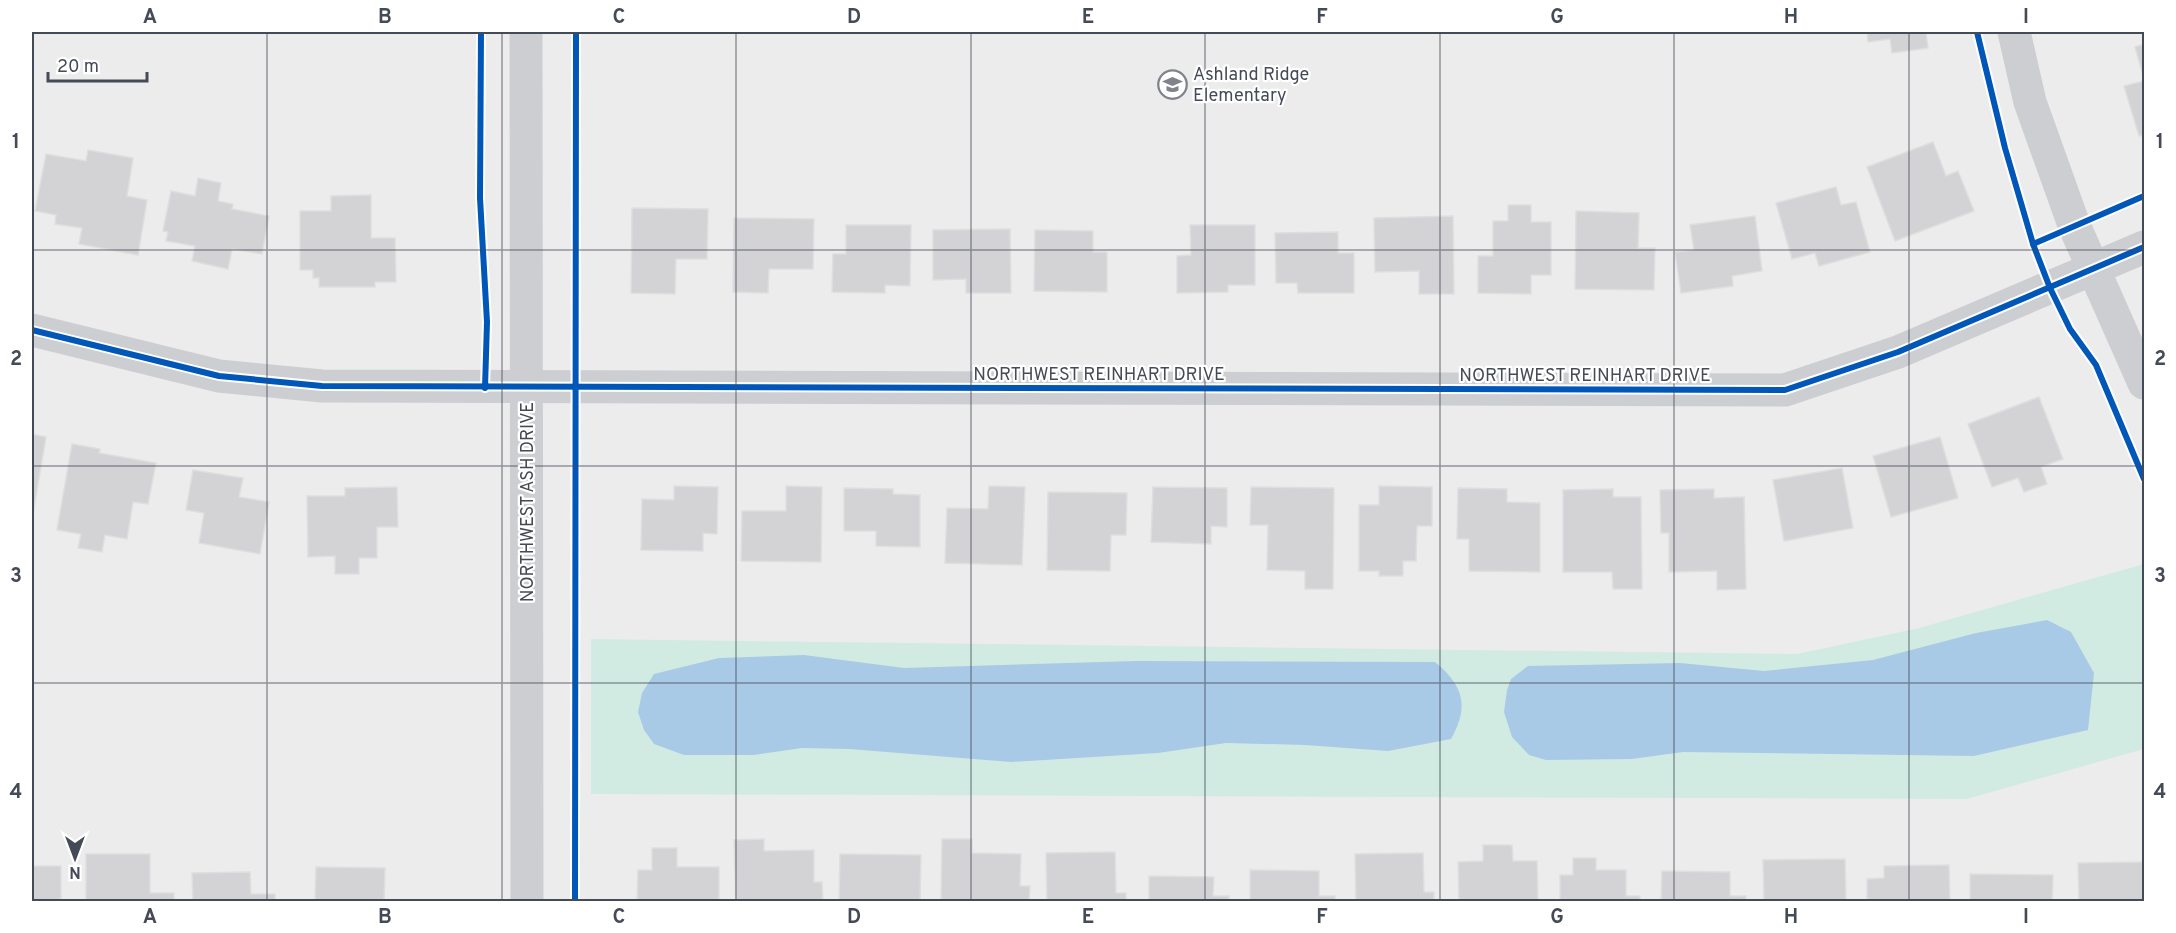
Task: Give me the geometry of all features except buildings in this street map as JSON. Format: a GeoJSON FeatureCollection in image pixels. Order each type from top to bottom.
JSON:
{"type":"FeatureCollection","features":[{"type":"Feature","properties":{"kind":"street","name":"NORTHWEST ASH DRIVE"},"geometry":{"type":"LineString","coordinates":[[526,32],[527,902]]}},
{"type":"Feature","properties":{"kind":"street"},"geometry":{"type":"LineString","coordinates":[[2014,32],[2030,102],[2074,225],[2145,383]]}},
{"type":"Feature","properties":{"kind":"street","name":"NORTHWEST REINHART DRIVE"},"geometry":{"type":"LineString","coordinates":[[32,330],[219,376],[322,386],[1785,390],[1898,352],[2145,247]]}},
{"type":"Feature","properties":{"kind":"green space"},"geometry":{"type":"Polygon","coordinates":[[[2144,564],[2144,749],[1967,799],[591,794],[591,639],[1797,654],[1919,628],[2144,564]]]}},
{"type":"Feature","properties":{"kind":"water"},"geometry":{"type":"Polygon","coordinates":[[[2047,620],[2071,632],[2094,673],[2088,730],[1974,756],[1683,752],[1632,759],[1546,760],[1529,755],[1512,737],[1504,712],[1511,679],[1528,666],[1680,663],[1764,671],[1873,660],[1976,633],[2047,620]]]}},
{"type":"Feature","properties":{"kind":"water"},"geometry":{"type":"Polygon","coordinates":[[[804,655],[904,668],[1136,661],[1435,662],[1452,679],[1461,697],[1462,706],[1457,727],[1451,739],[1388,751],[1305,745],[1226,743],[1158,753],[1011,762],[849,749],[802,748],[754,755],[684,755],[654,744],[644,730],[638,712],[642,693],[654,674],[719,658],[804,655]]]}},
{"type":"Feature","properties":{"kind":"cycle path"},"geometry":{"type":"LineString","coordinates":[[481,32],[480,198],[487,322],[485,388]]}},
{"type":"Feature","properties":{"kind":"cycle path"},"geometry":{"type":"LineString","coordinates":[[575,902],[576,32]]}},
{"type":"Feature","properties":{"kind":"cycle path"},"geometry":{"type":"LineString","coordinates":[[1977,32],[2005,148],[2033,244],[2050,288],[2070,329],[2096,365],[2144,479]]}},
{"type":"Feature","properties":{"kind":"cycle path"},"geometry":{"type":"LineString","coordinates":[[2033,244],[2144,196]]}},
{"type":"Feature","properties":{"kind":"cycle path"},"geometry":{"type":"LineString","coordinates":[[32,330],[219,376],[322,386],[1785,390],[1898,352],[2144,247]]}},
{"type":"Feature","properties":{"kind":"place","name":"Ashland Ridge Elementary"},"geometry":{"type":"Point","coordinates":[1172,84]}}]}
